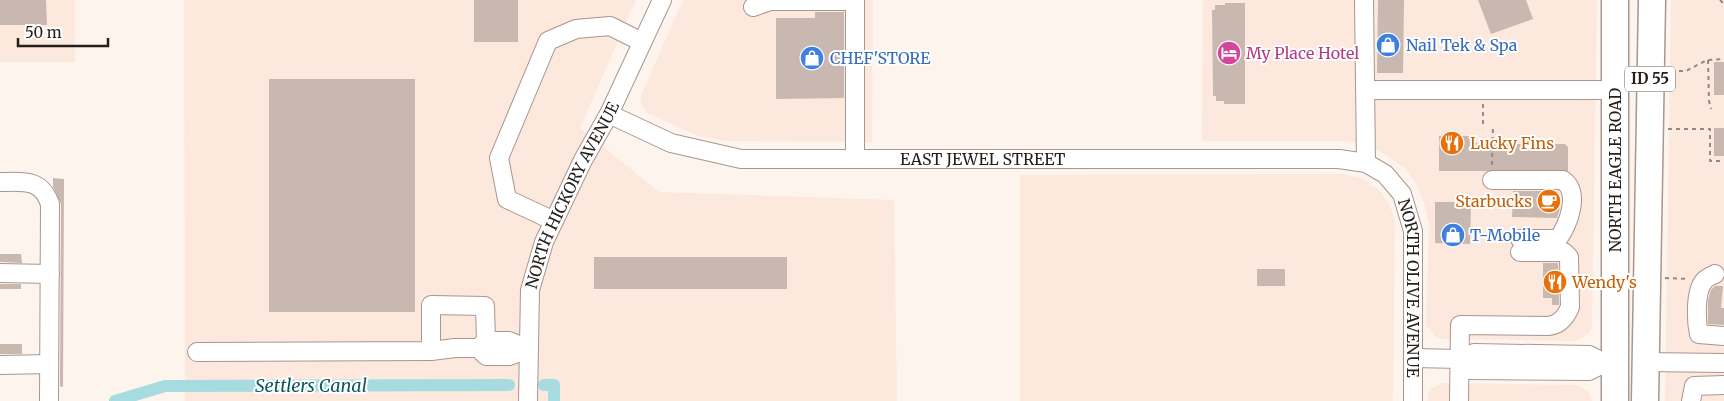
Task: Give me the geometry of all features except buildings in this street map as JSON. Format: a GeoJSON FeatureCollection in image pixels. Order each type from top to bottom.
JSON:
{"type":"FeatureCollection","features":[{"type":"Feature","properties":{"kind":"highway","name":"NORTH EAGLE ROAD"},"geometry":{"type":"LineString","coordinates":[[1615,0],[1610,363],[1615,401]]}},
{"type":"Feature","properties":{"kind":"highway","name":"NORTH EAGLE ROAD"},"geometry":{"type":"LineString","coordinates":[[1645,401],[1652,0]]}},
{"type":"Feature","properties":{"kind":"highway"},"geometry":{"type":"LineString","coordinates":[[1610,363],[1629,371],[1631,401]]}},
{"type":"Feature","properties":{"kind":"street","name":"NORTH HICKORY AVENUE"},"geometry":{"type":"LineString","coordinates":[[528,401],[530,290],[544,242],[583,160],[609,114],[662,0]]}},
{"type":"Feature","properties":{"kind":"street"},"geometry":{"type":"LineString","coordinates":[[1364,0],[1366,163]]}},
{"type":"Feature","properties":{"kind":"street"},"geometry":{"type":"LineString","coordinates":[[753,8],[770,2],[855,2],[855,159]]}},
{"type":"Feature","properties":{"kind":"street"},"geometry":{"type":"LineString","coordinates":[[554,221],[507,199],[499,158],[548,41],[576,29],[610,26],[642,42]]}},
{"type":"Feature","properties":{"kind":"street"},"geometry":{"type":"LineString","coordinates":[[1365,90],[1614,90]]}},
{"type":"Feature","properties":{"kind":"street","name":"EAST JEWEL STREET"},"geometry":{"type":"LineString","coordinates":[[609,114],[671,143],[741,159],[1339,159],[1366,163]]}},
{"type":"Feature","properties":{"kind":"street","name":"NORTH OLIVE AVENUE"},"geometry":{"type":"LineString","coordinates":[[1366,163],[1385,174],[1402,194],[1413,231],[1413,401]]}},
{"type":"Feature","properties":{"kind":"street"},"geometry":{"type":"LineString","coordinates":[[1460,401],[1460,325],[1555,325],[1564,318],[1570,307],[1568,257],[1564,252],[1520,245],[1558,239],[1571,215],[1568,184],[1563,180],[1492,180]]}},
{"type":"Feature","properties":{"kind":"street"},"geometry":{"type":"LineString","coordinates":[[0,182],[26,182],[40,186],[46,193],[50,204],[49,401]]}},
{"type":"Feature","properties":{"kind":"street"},"geometry":{"type":"LineString","coordinates":[[0,273],[50,274]]}},
{"type":"Feature","properties":{"kind":"street"},"geometry":{"type":"LineString","coordinates":[[1715,274],[1703,281],[1699,291],[1698,328],[1699,334],[1724,336]]}},
{"type":"Feature","properties":{"kind":"street"},"geometry":{"type":"LineString","coordinates":[[431,351],[431,305],[485,306],[482,345]]}},
{"type":"Feature","properties":{"kind":"street"},"geometry":{"type":"LineString","coordinates":[[197,352],[431,351],[509,341],[528,349]]}},
{"type":"Feature","properties":{"kind":"street"},"geometry":{"type":"LineString","coordinates":[[1414,358],[1460,359],[1474,353],[1589,355],[1610,363]]}},
{"type":"Feature","properties":{"kind":"street"},"geometry":{"type":"LineString","coordinates":[[1645,362],[1724,363]]}},
{"type":"Feature","properties":{"kind":"street"},"geometry":{"type":"LineString","coordinates":[[0,364],[49,364]]}},
{"type":"Feature","properties":{"kind":"street"},"geometry":{"type":"LineString","coordinates":[[1691,401],[1694,386],[1724,386]]}},
{"type":"Feature","properties":{"kind":"path"},"geometry":{"type":"LineString","coordinates":[[1720,0],[1724,4]]}},
{"type":"Feature","properties":{"kind":"path"},"geometry":{"type":"LineString","coordinates":[[1708,60],[1709,101],[1711,109]]}},
{"type":"Feature","properties":{"kind":"path"},"geometry":{"type":"LineString","coordinates":[[1668,71],[1686,71],[1708,60],[1724,60]]}},
{"type":"Feature","properties":{"kind":"path"},"geometry":{"type":"LineString","coordinates":[[1483,90],[1483,125]]}},
{"type":"Feature","properties":{"kind":"path"},"geometry":{"type":"LineString","coordinates":[[1492,180],[1493,125]]}},
{"type":"Feature","properties":{"kind":"path"},"geometry":{"type":"LineString","coordinates":[[1666,128],[1710,130],[1710,161],[1724,161]]}},
{"type":"Feature","properties":{"kind":"path"},"geometry":{"type":"LineString","coordinates":[[1662,278],[1690,279]]}},
{"type":"Feature","properties":{"kind":"shaded area"},"geometry":{"type":"Polygon","coordinates":[[[0,0],[75,0],[75,62],[0,62],[0,0]]]}},
{"type":"Feature","properties":{"kind":"shaded area"},"geometry":{"type":"Polygon","coordinates":[[[184,0],[636,0],[580,128],[659,192],[894,200],[897,401],[185,401],[184,0]]]}},
{"type":"Feature","properties":{"kind":"shaded area"},"geometry":{"type":"Polygon","coordinates":[[[683,0],[873,0],[872,142],[727,141],[698,136],[647,113],[641,104],[641,95],[683,0]]]}},
{"type":"Feature","properties":{"kind":"shaded area"},"geometry":{"type":"Polygon","coordinates":[[[1203,0],[1597,0],[1592,327],[1589,333],[1576,341],[1442,339],[1436,337],[1426,325],[1429,225],[1424,203],[1416,184],[1405,168],[1375,148],[1346,141],[1202,141],[1203,0]]]}},
{"type":"Feature","properties":{"kind":"shaded area"},"geometry":{"type":"Polygon","coordinates":[[[1671,0],[1724,0],[1724,401],[1665,401],[1671,0]]]}},
{"type":"Feature","properties":{"kind":"shaded area"},"geometry":{"type":"Polygon","coordinates":[[[1343,174],[1362,178],[1380,191],[1390,206],[1395,221],[1393,401],[1020,401],[1020,175],[1343,174]]]}},
{"type":"Feature","properties":{"kind":"shaded area"},"geometry":{"type":"Polygon","coordinates":[[[1442,383],[1577,385],[1588,391],[1592,401],[1427,401],[1429,390],[1442,383]]]}},
{"type":"Feature","properties":{"kind":"waterway","name":"Settlers Canal"},"geometry":{"type":"LineString","coordinates":[[115,401],[165,386],[509,385]]}},
{"type":"Feature","properties":{"kind":"waterway"},"geometry":{"type":"LineString","coordinates":[[544,385],[554,385],[554,401]]}},
{"type":"Feature","properties":{"kind":"place","name":"Nail Tek & Spa"},"geometry":{"type":"Point","coordinates":[1388,45]}},
{"type":"Feature","properties":{"kind":"place","name":"My Place Hotel"},"geometry":{"type":"Point","coordinates":[1229,53]}},
{"type":"Feature","properties":{"kind":"place","name":"CHEF'STORE"},"geometry":{"type":"Point","coordinates":[812,58]}},
{"type":"Feature","properties":{"kind":"place","name":"Lucky Fins"},"geometry":{"type":"Point","coordinates":[1452,143]}},
{"type":"Feature","properties":{"kind":"place","name":"Starbucks"},"geometry":{"type":"Point","coordinates":[1549,201]}},
{"type":"Feature","properties":{"kind":"place","name":"T-Mobile"},"geometry":{"type":"Point","coordinates":[1453,235]}},
{"type":"Feature","properties":{"kind":"place","name":"Wendy's"},"geometry":{"type":"Point","coordinates":[1555,282]}}]}
